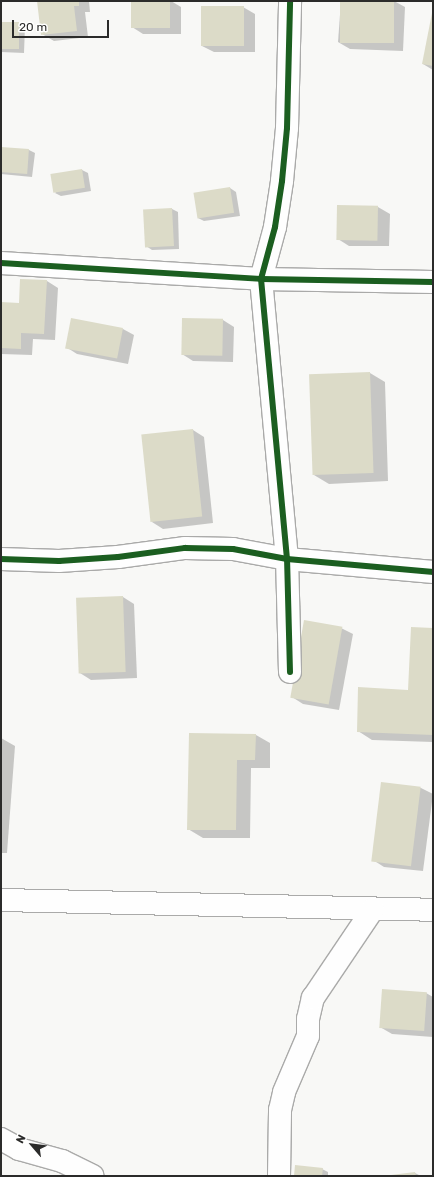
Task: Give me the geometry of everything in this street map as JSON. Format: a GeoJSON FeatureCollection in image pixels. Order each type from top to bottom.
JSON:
{"type":"FeatureCollection","features":[{"type":"Feature","properties":{"kind":"street"},"geometry":{"type":"LineString","coordinates":[[290,1],[287,128],[282,181],[275,227],[261,279],[287,559],[290,672]]}},
{"type":"Feature","properties":{"kind":"street"},"geometry":{"type":"LineString","coordinates":[[1,264],[261,279],[433,282]]}},
{"type":"Feature","properties":{"kind":"street"},"geometry":{"type":"LineString","coordinates":[[1,558],[59,561],[118,557],[185,548],[233,549],[287,559],[433,572]]}},
{"type":"Feature","properties":{"kind":"street"},"geometry":{"type":"LineString","coordinates":[[1,900],[433,910]]}},
{"type":"Feature","properties":{"kind":"street"},"geometry":{"type":"LineString","coordinates":[[279,1176],[280,1110],[284,1092],[308,1036],[308,1019],[313,998],[373,909]]}},
{"type":"Feature","properties":{"kind":"street"},"geometry":{"type":"LineString","coordinates":[[1,1139],[18,1149],[62,1161],[92,1176]]}},
{"type":"Feature","properties":{"kind":"building"},"geometry":{"type":"Polygon","coordinates":[[[37,1],[79,1],[79,6],[74,6],[77,31],[41,35],[37,1]]]}},
{"type":"Feature","properties":{"kind":"building"},"geometry":{"type":"Polygon","coordinates":[[[131,1],[170,1],[170,28],[131,28],[131,1]]]}},
{"type":"Feature","properties":{"kind":"building"},"geometry":{"type":"Polygon","coordinates":[[[340,1],[394,1],[394,43],[340,43],[340,1]]]}},
{"type":"Feature","properties":{"kind":"building"},"geometry":{"type":"Polygon","coordinates":[[[201,6],[244,6],[244,46],[201,46],[201,6]]]}},
{"type":"Feature","properties":{"kind":"building"},"geometry":{"type":"Polygon","coordinates":[[[433,13],[433,66],[422,64],[433,13]]]}},
{"type":"Feature","properties":{"kind":"building"},"geometry":{"type":"Polygon","coordinates":[[[1,22],[19,22],[19,49],[1,49],[1,22]]]}},
{"type":"Feature","properties":{"kind":"building"},"geometry":{"type":"Polygon","coordinates":[[[1,147],[29,149],[27,174],[1,172],[1,147]]]}},
{"type":"Feature","properties":{"kind":"building"},"geometry":{"type":"Polygon","coordinates":[[[82,169],[85,188],[53,193],[50,174],[82,169]]]}},
{"type":"Feature","properties":{"kind":"building"},"geometry":{"type":"Polygon","coordinates":[[[230,187],[234,213],[198,218],[193,193],[230,187]]]}},
{"type":"Feature","properties":{"kind":"building"},"geometry":{"type":"Polygon","coordinates":[[[337,205],[378,206],[377,241],[336,240],[337,205]]]}},
{"type":"Feature","properties":{"kind":"building"},"geometry":{"type":"Polygon","coordinates":[[[172,208],[174,246],[145,247],[143,210],[172,208]]]}},
{"type":"Feature","properties":{"kind":"building"},"geometry":{"type":"Polygon","coordinates":[[[20,279],[47,280],[44,334],[21,333],[21,349],[1,348],[1,302],[19,303],[20,279]]]}},
{"type":"Feature","properties":{"kind":"building"},"geometry":{"type":"Polygon","coordinates":[[[71,318],[123,328],[117,359],[65,348],[71,318]]]}},
{"type":"Feature","properties":{"kind":"building"},"geometry":{"type":"Polygon","coordinates":[[[182,318],[223,319],[222,356],[181,355],[182,318]]]}},
{"type":"Feature","properties":{"kind":"building"},"geometry":{"type":"Polygon","coordinates":[[[370,372],[374,473],[313,475],[309,374],[370,372]]]}},
{"type":"Feature","properties":{"kind":"building"},"geometry":{"type":"Polygon","coordinates":[[[193,429],[202,517],[150,522],[141,434],[193,429]]]}},
{"type":"Feature","properties":{"kind":"building"},"geometry":{"type":"Polygon","coordinates":[[[123,596],[126,672],[79,674],[76,598],[123,596]]]}},
{"type":"Feature","properties":{"kind":"building"},"geometry":{"type":"Polygon","coordinates":[[[304,620],[342,627],[329,705],[290,698],[304,620]]]}},
{"type":"Feature","properties":{"kind":"building"},"geometry":{"type":"Polygon","coordinates":[[[411,627],[433,628],[433,735],[357,732],[358,687],[408,690],[411,627]]]}},
{"type":"Feature","properties":{"kind":"building"},"geometry":{"type":"Polygon","coordinates":[[[189,733],[256,734],[255,760],[237,760],[236,830],[187,830],[189,733]]]}},
{"type":"Feature","properties":{"kind":"building"},"geometry":{"type":"Polygon","coordinates":[[[381,782],[421,787],[411,866],[371,861],[381,782]]]}},
{"type":"Feature","properties":{"kind":"building"},"geometry":{"type":"Polygon","coordinates":[[[382,989],[427,992],[424,1031],[379,1028],[382,989]]]}},
{"type":"Feature","properties":{"kind":"building"},"geometry":{"type":"Polygon","coordinates":[[[295,1165],[323,1168],[322,1176],[294,1176],[295,1165]]]}},
{"type":"Feature","properties":{"kind":"building"},"geometry":{"type":"Polygon","coordinates":[[[415,1172],[416,1176],[391,1176],[391,1175],[415,1172]]]}},
{"type":"Feature","properties":{"kind":"cycle path"},"geometry":{"type":"LineString","coordinates":[[290,1],[287,128],[282,181],[275,227],[261,279],[287,559],[290,672]]}},
{"type":"Feature","properties":{"kind":"cycle path"},"geometry":{"type":"LineString","coordinates":[[1,263],[261,279],[433,282]]}},
{"type":"Feature","properties":{"kind":"cycle path"},"geometry":{"type":"LineString","coordinates":[[1,559],[59,561],[118,557],[185,548],[233,549],[287,559],[433,572]]}}]}
